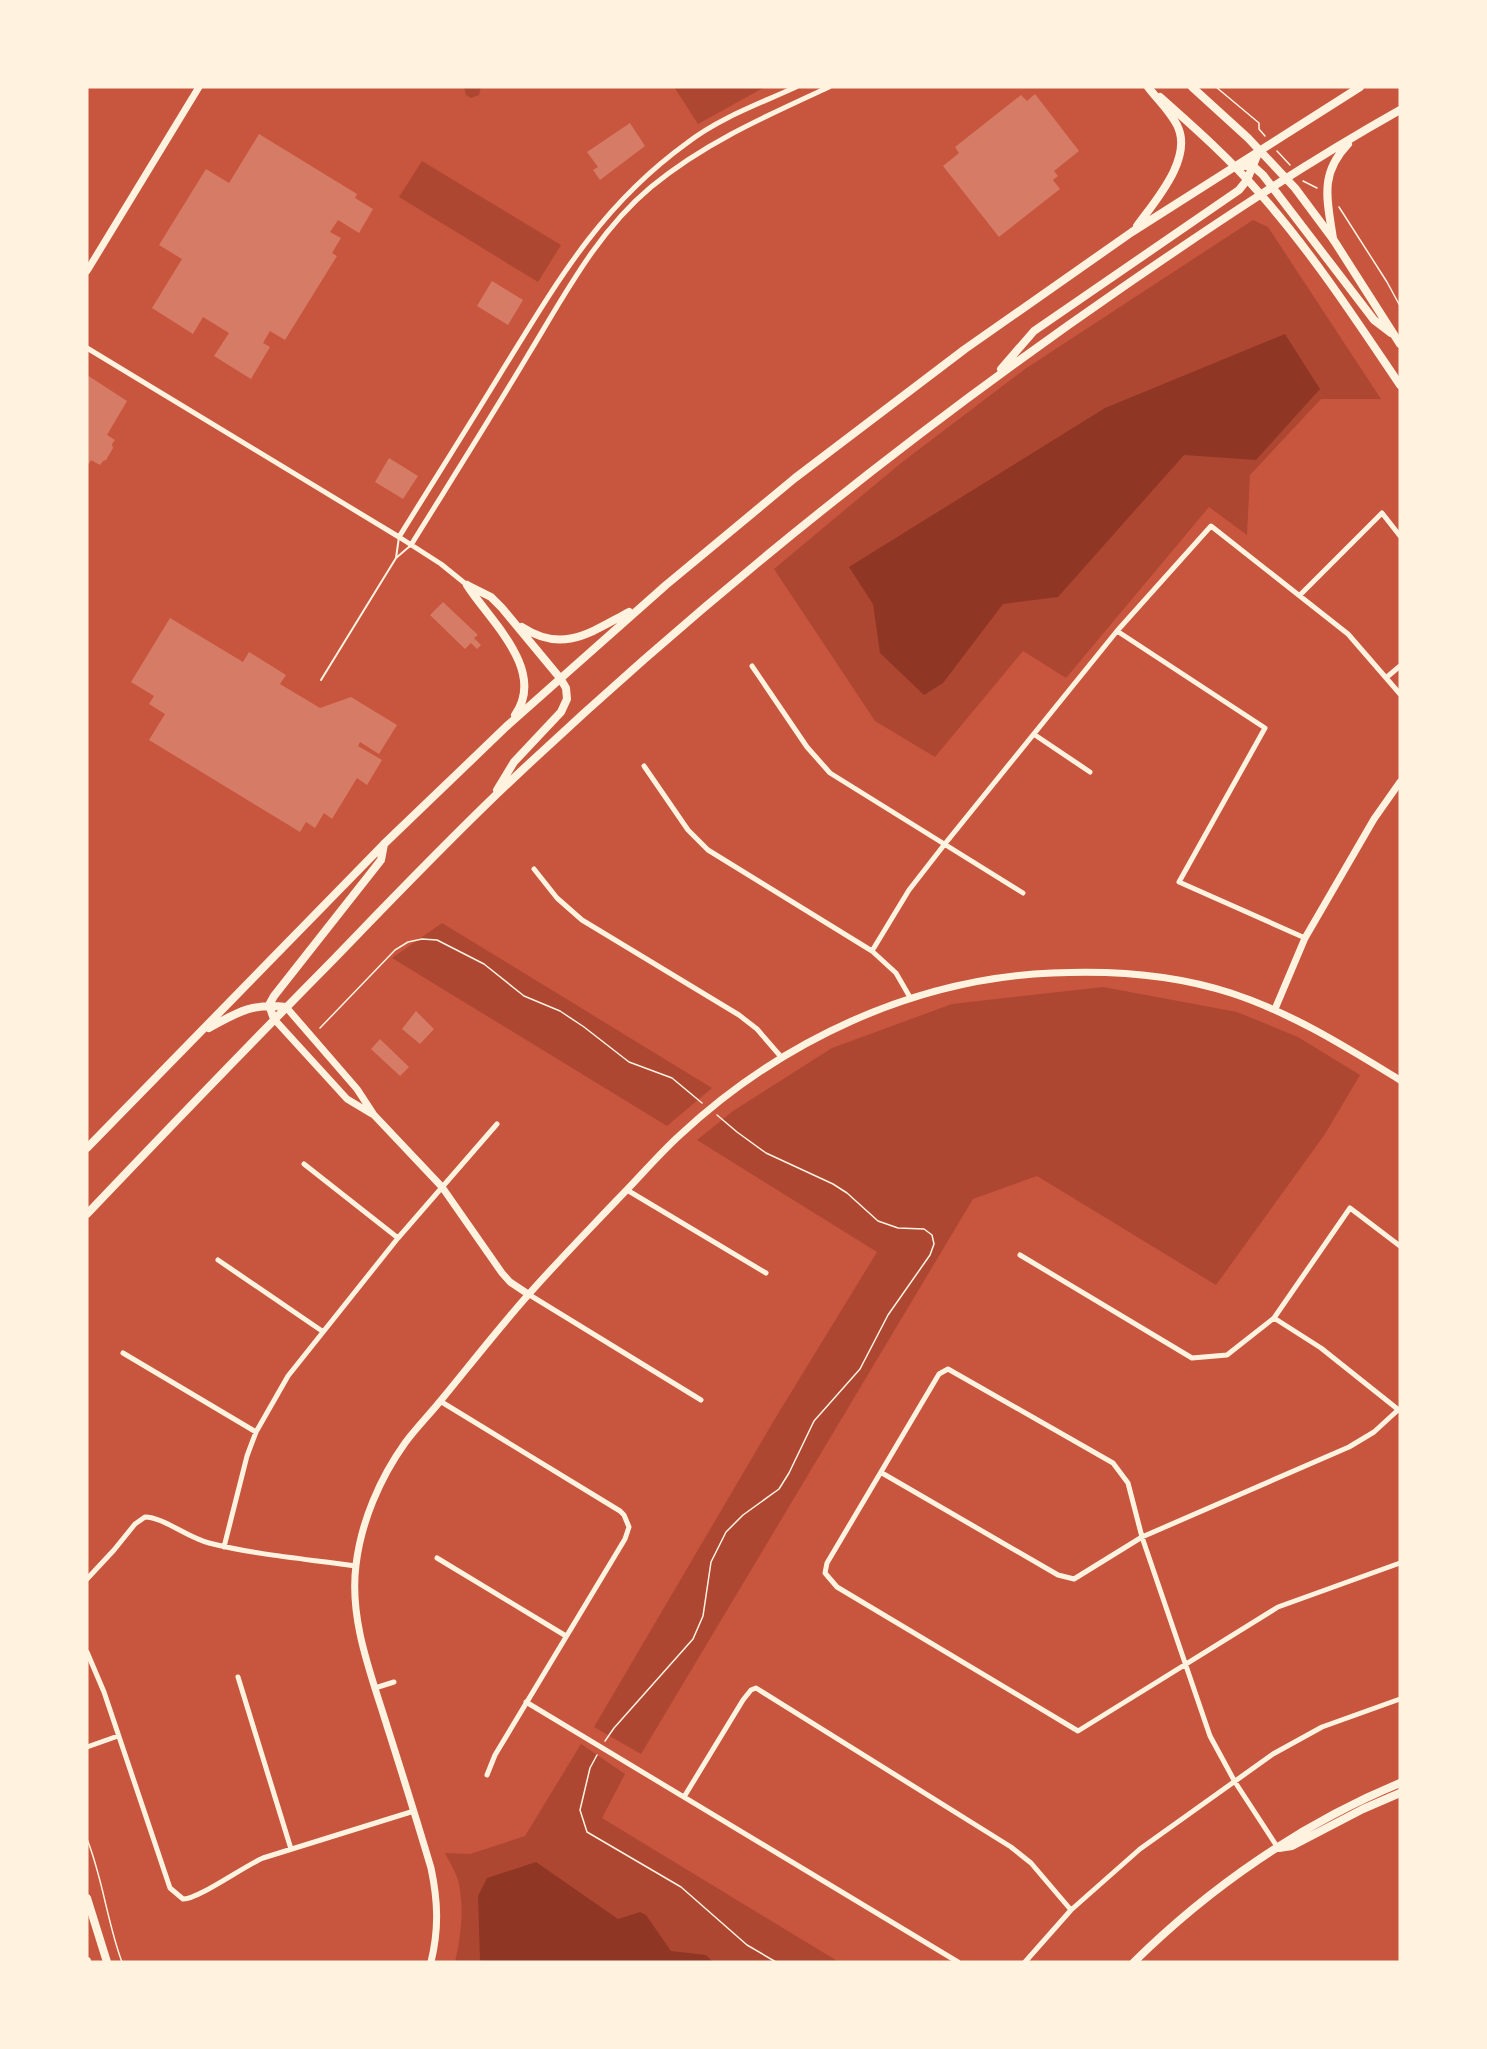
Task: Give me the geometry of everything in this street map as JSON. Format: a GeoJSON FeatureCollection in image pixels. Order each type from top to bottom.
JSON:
{"type":"FeatureCollection","features":[{"type":"Feature","properties":{"kind":"main road"},"geometry":{"type":"LineString","coordinates":[[1148,87],[1235,166],[1261,194],[1325,276],[1400,385]]}},
{"type":"Feature","properties":{"kind":"main road"},"geometry":{"type":"LineString","coordinates":[[1132,232],[1165,189],[1179,157],[1181,142],[1176,124],[1148,87]]}},
{"type":"Feature","properties":{"kind":"main road"},"geometry":{"type":"LineString","coordinates":[[1192,87],[1287,178],[1333,239],[1398,340]]}},
{"type":"Feature","properties":{"kind":"main road"},"geometry":{"type":"LineString","coordinates":[[87,1148],[384,844],[508,725],[643,605],[795,478],[898,398],[1072,273],[1132,232],[1360,87]]}},
{"type":"Feature","properties":{"kind":"main road"},"geometry":{"type":"LineString","coordinates":[[87,1214],[274,1019],[490,800],[638,665],[762,559],[988,383],[1070,324],[1261,194],[1400,110]]}},
{"type":"Feature","properties":{"kind":"main road"},"geometry":{"type":"LineString","coordinates":[[1333,239],[1327,190],[1329,174],[1346,145],[1367,129]]}},
{"type":"Feature","properties":{"kind":"main road"},"geometry":{"type":"LineString","coordinates":[[988,383],[1034,331],[1231,196],[1247,180],[1259,150]]}},
{"type":"Feature","properties":{"kind":"main road"},"geometry":{"type":"LineString","coordinates":[[1235,166],[1253,166],[1272,187],[1374,320],[1398,340]]}},
{"type":"Feature","properties":{"kind":"main road"},"geometry":{"type":"LineString","coordinates":[[467,585],[491,597],[514,621],[566,688],[567,699],[561,712],[514,762],[490,800]]}},
{"type":"Feature","properties":{"kind":"main road"},"geometry":{"type":"LineString","coordinates":[[467,585],[480,606],[509,641],[523,670],[523,696],[520,708],[508,725]]}},
{"type":"Feature","properties":{"kind":"main road"},"geometry":{"type":"LineString","coordinates":[[514,621],[537,635],[561,641],[576,639],[643,605]]}},
{"type":"Feature","properties":{"kind":"main road"},"geometry":{"type":"LineString","coordinates":[[269,1005],[381,860],[384,844]]}},
{"type":"Feature","properties":{"kind":"main road"},"geometry":{"type":"LineString","coordinates":[[200,1032],[241,1010],[269,1005],[286,1007]]}},
{"type":"Feature","properties":{"kind":"main road"},"geometry":{"type":"LineString","coordinates":[[269,1005],[274,1019]]}},
{"type":"Feature","properties":{"kind":"main road"},"geometry":{"type":"LineString","coordinates":[[1134,1962],[1201,1902],[1300,1832],[1400,1783]]}},
{"type":"Feature","properties":{"kind":"main road"},"geometry":{"type":"LineString","coordinates":[[1278,1848],[1292,1846],[1363,1809],[1400,1793]]}},
{"type":"Feature","properties":{"kind":"main road"},"geometry":{"type":"LineString","coordinates":[[87,1898],[107,1962]]}},
{"type":"Feature","properties":{"kind":"street"},"geometry":{"type":"LineString","coordinates":[[87,271],[199,87]]}},
{"type":"Feature","properties":{"kind":"street"},"geometry":{"type":"LineString","coordinates":[[399,537],[560,276],[609,213],[667,158],[696,136],[796,87]]}},
{"type":"Feature","properties":{"kind":"street"},"geometry":{"type":"LineString","coordinates":[[411,545],[582,267],[617,220],[650,188],[684,161],[727,136],[830,87]]}},
{"type":"Feature","properties":{"kind":"street"},"geometry":{"type":"LineString","coordinates":[[87,348],[399,537],[441,564],[467,585]]}},
{"type":"Feature","properties":{"kind":"street"},"geometry":{"type":"LineString","coordinates":[[1300,595],[1382,513],[1400,536]]}},
{"type":"Feature","properties":{"kind":"street"},"geometry":{"type":"LineString","coordinates":[[872,951],[909,890],[944,845],[1117,631],[1211,526],[1348,634],[1400,694]]}},
{"type":"Feature","properties":{"kind":"street"},"geometry":{"type":"LineString","coordinates":[[1117,631],[1265,728],[1179,882],[1305,938]]}},
{"type":"Feature","properties":{"kind":"street"},"geometry":{"type":"LineString","coordinates":[[752,666],[807,747],[830,773],[1023,893]]}},
{"type":"Feature","properties":{"kind":"street"},"geometry":{"type":"LineString","coordinates":[[1387,678],[1400,666]]}},
{"type":"Feature","properties":{"kind":"street"},"geometry":{"type":"LineString","coordinates":[[1035,735],[1090,772]]}},
{"type":"Feature","properties":{"kind":"street"},"geometry":{"type":"LineString","coordinates":[[644,766],[688,830],[708,850],[872,951],[896,973],[911,999]]}},
{"type":"Feature","properties":{"kind":"street"},"geometry":{"type":"LineString","coordinates":[[1275,1009],[1305,938],[1374,819],[1400,782]]}},
{"type":"Feature","properties":{"kind":"street"},"geometry":{"type":"LineString","coordinates":[[534,870],[557,898],[582,920],[730,1009],[757,1029],[782,1058]]}},
{"type":"Feature","properties":{"kind":"street"},"geometry":{"type":"LineString","coordinates":[[431,1962],[438,1919],[436,1892],[414,1811],[358,1628],[355,1595],[356,1566],[368,1515],[383,1480],[405,1444],[440,1401],[528,1294],[679,1136],[748,1080],[841,1025],[911,999],[956,986],[1035,974],[1111,972],[1140,974],[1187,981],[1231,993],[1275,1009],[1329,1037],[1400,1080]]}},
{"type":"Feature","properties":{"kind":"street"},"geometry":{"type":"LineString","coordinates":[[286,1007],[357,1089],[374,1115],[442,1187],[510,1282],[702,1400]]}},
{"type":"Feature","properties":{"kind":"street"},"geometry":{"type":"LineString","coordinates":[[274,1019],[347,1099],[374,1115]]}},
{"type":"Feature","properties":{"kind":"street"},"geometry":{"type":"LineString","coordinates":[[224,1547],[247,1456],[256,1432],[288,1376],[398,1238],[497,1124]]}},
{"type":"Feature","properties":{"kind":"street"},"geometry":{"type":"LineString","coordinates":[[304,1164],[398,1238]]}},
{"type":"Feature","properties":{"kind":"street"},"geometry":{"type":"LineString","coordinates":[[627,1190],[766,1273]]}},
{"type":"Feature","properties":{"kind":"street"},"geometry":{"type":"LineString","coordinates":[[1020,1255],[1192,1358],[1227,1355],[1274,1318],[1350,1208],[1400,1246]]}},
{"type":"Feature","properties":{"kind":"street"},"geometry":{"type":"LineString","coordinates":[[218,1260],[322,1331]]}},
{"type":"Feature","properties":{"kind":"street"},"geometry":{"type":"LineString","coordinates":[[882,1473],[1058,1575],[1074,1579],[1142,1537],[1349,1447],[1374,1432],[1399,1410],[1321,1348],[1274,1318]]}},
{"type":"Feature","properties":{"kind":"street"},"geometry":{"type":"LineString","coordinates":[[123,1353],[256,1432]]}},
{"type":"Feature","properties":{"kind":"street"},"geometry":{"type":"LineString","coordinates":[[1278,1848],[1235,1782],[1210,1736],[1187,1665],[1142,1537],[1128,1483],[1113,1463],[948,1369],[939,1374],[827,1563],[825,1573],[837,1587],[1078,1731],[1187,1665],[1278,1607],[1400,1563]]}},
{"type":"Feature","properties":{"kind":"street"},"geometry":{"type":"LineString","coordinates":[[440,1401],[620,1511],[628,1521],[629,1527],[625,1539],[495,1755],[487,1775]]}},
{"type":"Feature","properties":{"kind":"street"},"geometry":{"type":"LineString","coordinates":[[87,1579],[135,1524],[145,1517],[156,1519],[194,1538],[224,1547],[356,1566]]}},
{"type":"Feature","properties":{"kind":"street"},"geometry":{"type":"LineString","coordinates":[[437,1558],[566,1636]]}},
{"type":"Feature","properties":{"kind":"street"},"geometry":{"type":"LineString","coordinates":[[87,1652],[98,1677],[171,1888],[183,1899],[196,1897],[243,1868],[291,1849],[414,1811]]}},
{"type":"Feature","properties":{"kind":"street"},"geometry":{"type":"LineString","coordinates":[[238,1677],[291,1849]]}},
{"type":"Feature","properties":{"kind":"street"},"geometry":{"type":"LineString","coordinates":[[375,1688],[394,1682]]}},
{"type":"Feature","properties":{"kind":"street"},"geometry":{"type":"LineString","coordinates":[[684,1797],[743,1700],[751,1690],[756,1688],[1011,1847],[1031,1863],[1071,1910]]}},
{"type":"Feature","properties":{"kind":"street"},"geometry":{"type":"LineString","coordinates":[[1025,1962],[1071,1910],[1140,1849],[1273,1754],[1300,1738],[1348,1716],[1400,1699]]}},
{"type":"Feature","properties":{"kind":"street"},"geometry":{"type":"LineString","coordinates":[[526,1702],[958,1962]]}},
{"type":"Feature","properties":{"kind":"street"},"geometry":{"type":"LineString","coordinates":[[87,1747],[118,1736]]}},
{"type":"Feature","properties":{"kind":"lane"},"geometry":{"type":"LineString","coordinates":[[396,558],[399,537]]}},
{"type":"Feature","properties":{"kind":"lane"},"geometry":{"type":"LineString","coordinates":[[321,680],[396,558],[411,545]]}},
{"type":"Feature","properties":{"kind":"path"},"geometry":{"type":"LineString","coordinates":[[1216,87],[1259,123],[1259,129],[1303,181],[1322,190]]}},
{"type":"Feature","properties":{"kind":"path"},"geometry":{"type":"LineString","coordinates":[[1335,202],[1400,306]]}},
{"type":"Feature","properties":{"kind":"path"},"geometry":{"type":"LineString","coordinates":[[320,1028],[394,950],[408,942],[422,939],[437,940],[484,964],[524,996],[560,1011],[629,1062],[672,1078],[757,1148],[833,1184],[856,1200],[878,1221],[898,1228],[924,1229],[932,1235],[934,1244],[930,1256],[888,1315],[860,1369],[814,1421],[779,1489],[743,1515],[726,1532],[711,1562],[703,1616],[693,1639],[614,1728],[601,1747],[590,1768],[580,1810],[587,1832],[681,1887],[747,1945],[776,1962]]}},
{"type":"Feature","properties":{"kind":"path"},"geometry":{"type":"LineString","coordinates":[[87,1839],[95,1860],[112,1936],[122,1962]]}},
{"type":"Feature","properties":{"kind":"shaded area"},"geometry":{"type":"Polygon","coordinates":[[[464,87],[481,87],[479,95],[471,98],[466,95],[464,87]]]}},
{"type":"Feature","properties":{"kind":"shaded area"},"geometry":{"type":"Polygon","coordinates":[[[674,87],[765,87],[698,124],[674,87]]]}},
{"type":"Feature","properties":{"kind":"shaded area"},"geometry":{"type":"Polygon","coordinates":[[[422,161],[561,245],[538,282],[399,197],[422,161]]]}},
{"type":"Feature","properties":{"kind":"shaded area"},"geometry":{"type":"Polygon","coordinates":[[[1253,220],[1268,227],[1381,399],[1321,399],[1250,475],[1247,535],[1209,507],[1066,678],[1023,651],[935,757],[875,721],[774,569],[901,463],[1025,369],[1253,220]]]}},
{"type":"Feature","properties":{"kind":"shaded area"},"geometry":{"type":"Polygon","coordinates":[[[1285,334],[1320,389],[1256,460],[1184,455],[1058,597],[1003,604],[943,683],[924,695],[880,653],[873,604],[849,567],[1105,408],[1285,334]]]}},
{"type":"Feature","properties":{"kind":"shaded area"},"geometry":{"type":"Polygon","coordinates":[[[442,923],[712,1088],[667,1126],[392,958],[442,923]]]}},
{"type":"Feature","properties":{"kind":"shaded area"},"geometry":{"type":"Polygon","coordinates":[[[1103,987],[1237,1012],[1298,1037],[1360,1075],[1325,1134],[1216,1285],[1037,1176],[973,1199],[641,1754],[594,1727],[776,1417],[877,1252],[697,1140],[733,1111],[832,1048],[952,1004],[1103,987]]]}},
{"type":"Feature","properties":{"kind":"shaded area"},"geometry":{"type":"Polygon","coordinates":[[[581,1744],[625,1774],[602,1818],[839,1962],[455,1962],[461,1923],[461,1894],[457,1876],[445,1853],[470,1854],[525,1836],[581,1744]]]}},
{"type":"Feature","properties":{"kind":"shaded area"},"geometry":{"type":"Polygon","coordinates":[[[536,1862],[618,1919],[640,1912],[646,1915],[671,1951],[706,1955],[713,1962],[484,1962],[480,1960],[478,1896],[487,1878],[536,1862]]]}},
{"type":"Feature","properties":{"kind":"building"},"geometry":{"type":"Polygon","coordinates":[[[1035,94],[1079,151],[1054,171],[1058,176],[1053,180],[1060,189],[999,237],[943,166],[959,153],[955,147],[1021,95],[1027,101],[1035,94]]]}},
{"type":"Feature","properties":{"kind":"building"},"geometry":{"type":"Polygon","coordinates":[[[630,123],[645,146],[600,180],[593,170],[598,167],[587,152],[630,123]]]}},
{"type":"Feature","properties":{"kind":"building"},"geometry":{"type":"Polygon","coordinates":[[[259,134],[357,194],[355,198],[373,209],[359,233],[338,220],[330,232],[341,238],[332,253],[337,256],[285,340],[270,331],[263,343],[270,347],[251,379],[214,356],[229,333],[203,317],[193,334],[152,308],[182,259],[159,245],[206,169],[229,183],[259,134]]]}},
{"type":"Feature","properties":{"kind":"building"},"geometry":{"type":"Polygon","coordinates":[[[492,281],[523,300],[508,325],[477,306],[492,281]]]}},
{"type":"Feature","properties":{"kind":"building"},"geometry":{"type":"Polygon","coordinates":[[[87,375],[127,401],[107,435],[115,440],[106,460],[100,465],[91,460],[87,467],[87,375]]]}},
{"type":"Feature","properties":{"kind":"building"},"geometry":{"type":"Polygon","coordinates":[[[389,458],[418,476],[403,499],[375,482],[389,458]]]}},
{"type":"Feature","properties":{"kind":"building"},"geometry":{"type":"Polygon","coordinates":[[[443,602],[478,635],[474,638],[481,645],[477,649],[471,643],[465,649],[430,615],[443,602]]]}},
{"type":"Feature","properties":{"kind":"building"},"geometry":{"type":"Polygon","coordinates":[[[170,618],[243,662],[249,652],[286,675],[280,684],[320,708],[351,697],[397,725],[379,754],[360,742],[358,746],[382,760],[367,785],[357,778],[332,819],[324,813],[315,828],[306,822],[300,832],[149,740],[165,714],[149,704],[154,696],[131,682],[170,618]]]}},
{"type":"Feature","properties":{"kind":"building"},"geometry":{"type":"Polygon","coordinates":[[[416,1011],[434,1029],[420,1044],[402,1029],[416,1011]]]}},
{"type":"Feature","properties":{"kind":"building"},"geometry":{"type":"Polygon","coordinates":[[[380,1039],[409,1067],[400,1076],[371,1049],[380,1039]]]}}]}
